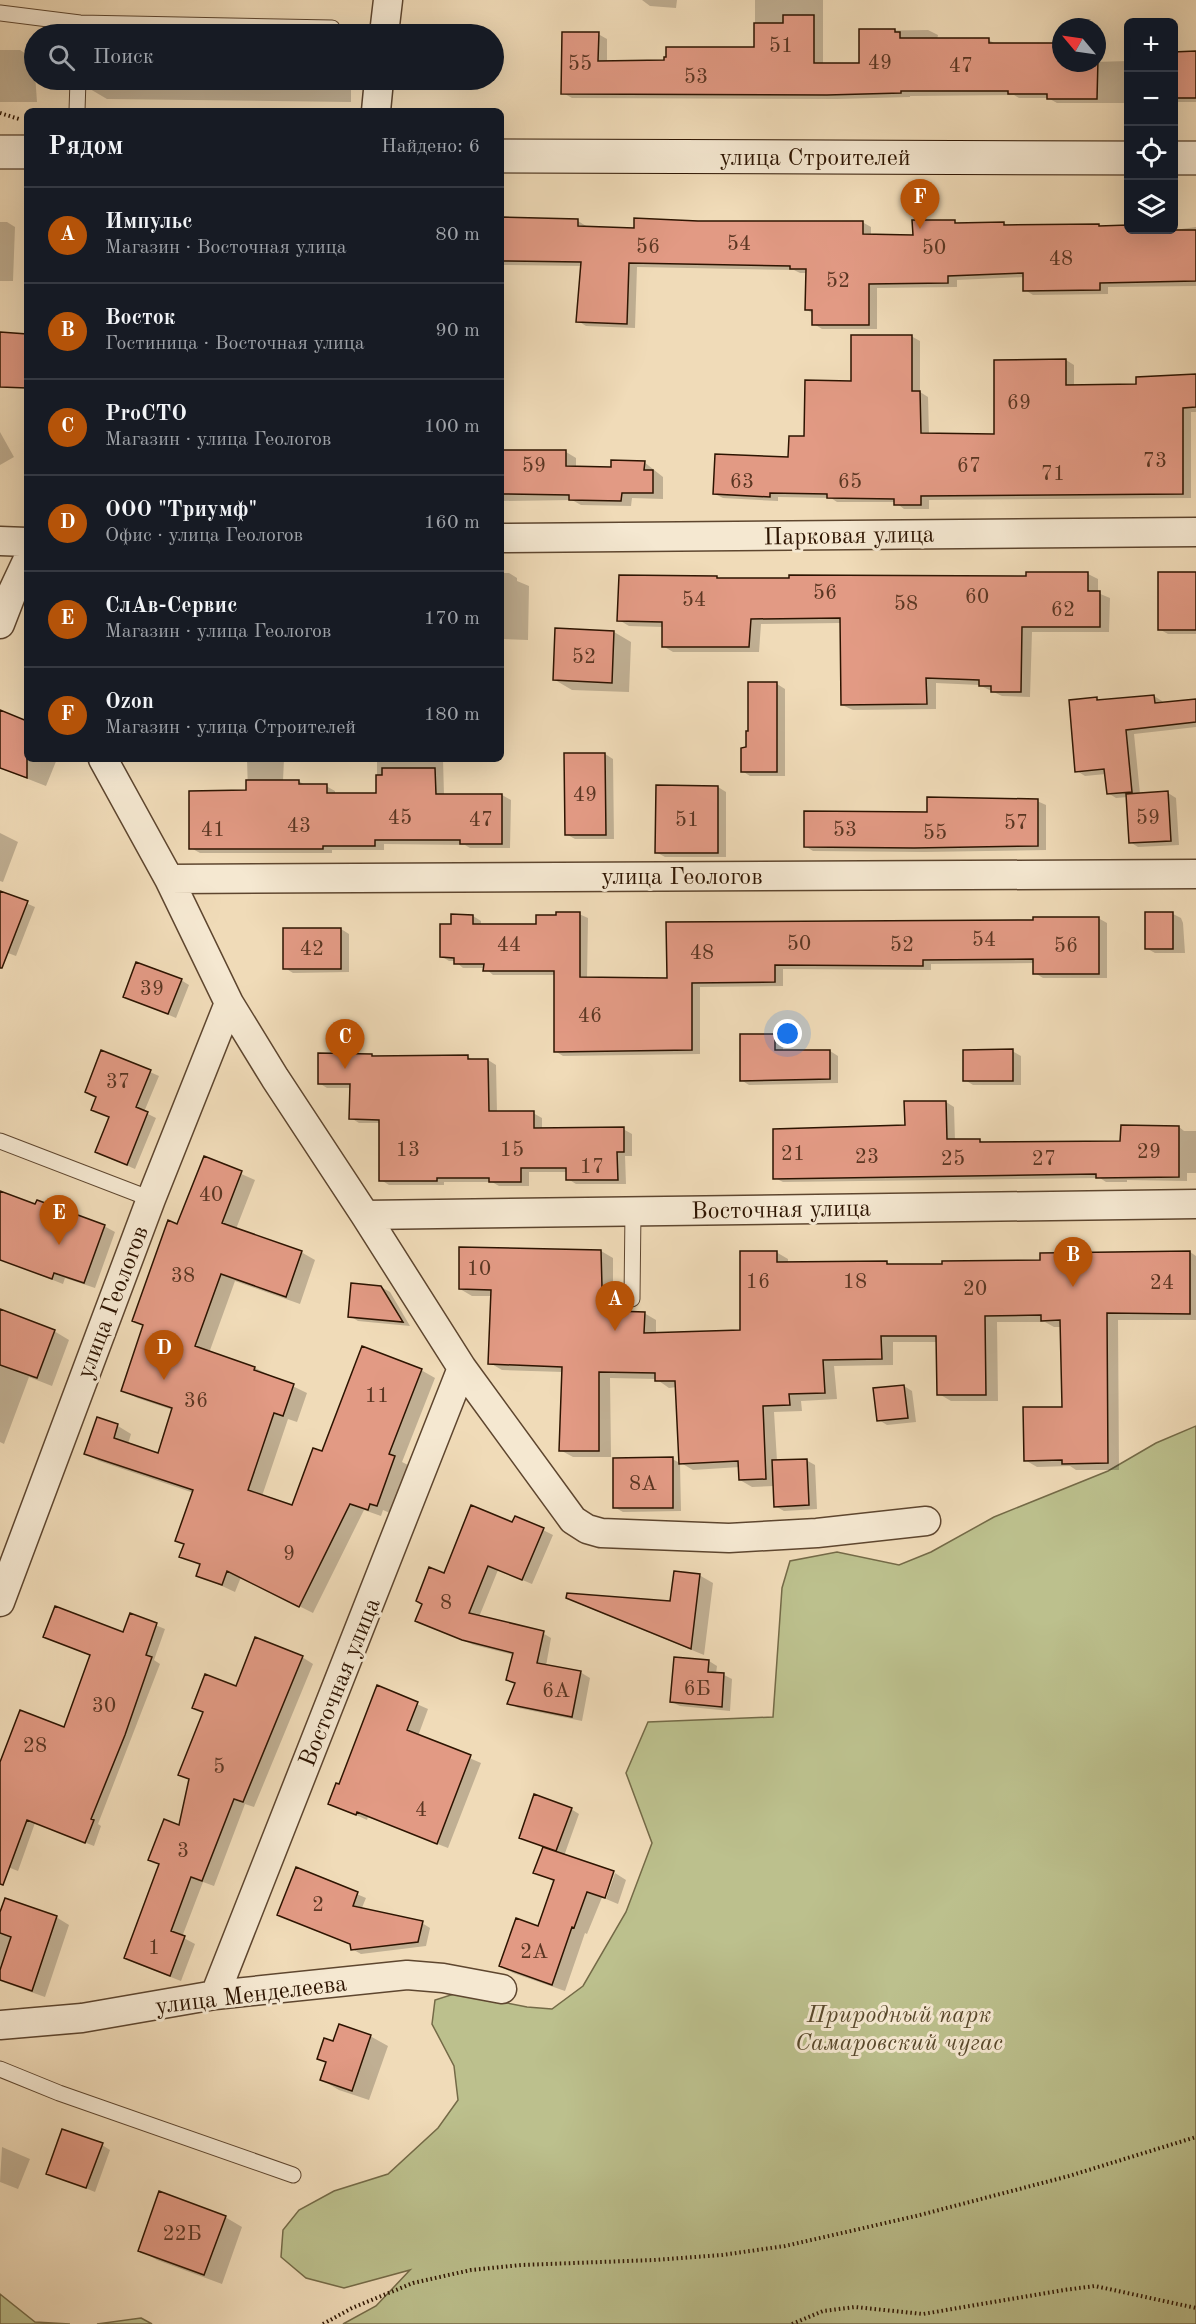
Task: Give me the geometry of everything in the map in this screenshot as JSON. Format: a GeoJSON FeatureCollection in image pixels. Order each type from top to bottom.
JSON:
{"type":"FeatureCollection","features":[{"type":"Feature","properties":{"kind":"main road"},"geometry":{"type":"LineString","coordinates":[[0,152],[24,152]]}},
{"type":"Feature","properties":{"kind":"main road","name":"улица Строителей"},"geometry":{"type":"LineString","coordinates":[[504,156],[1124,158]]}},
{"type":"Feature","properties":{"kind":"main road"},"geometry":{"type":"LineString","coordinates":[[1178,158],[1196,158]]}},
{"type":"Feature","properties":{"kind":"street"},"geometry":{"type":"LineString","coordinates":[[385,24],[388,0]]}},
{"type":"Feature","properties":{"kind":"street"},"geometry":{"type":"LineString","coordinates":[[376,108],[378,90]]}},
{"type":"Feature","properties":{"kind":"street","name":"Парковая улица"},"geometry":{"type":"LineString","coordinates":[[504,538],[1196,532]]}},
{"type":"Feature","properties":{"kind":"street"},"geometry":{"type":"LineString","coordinates":[[0,541],[24,542]]}},
{"type":"Feature","properties":{"kind":"street"},"geometry":{"type":"LineString","coordinates":[[0,624],[6,583],[24,564]]}},
{"type":"Feature","properties":{"kind":"street"},"geometry":{"type":"LineString","coordinates":[[6,583],[24,616]]}},
{"type":"Feature","properties":{"kind":"street"},"geometry":{"type":"LineString","coordinates":[[105,762],[169,879],[229,1004],[462,1368],[573,1520],[587,1529],[601,1533],[729,1538],[817,1533],[926,1521]]}},
{"type":"Feature","properties":{"kind":"street","name":"улица Геологов"},"geometry":{"type":"LineString","coordinates":[[169,879],[1196,874]]}},
{"type":"Feature","properties":{"kind":"street","name":"улица Геологов"},"geometry":{"type":"LineString","coordinates":[[0,1602],[151,1199],[229,1004]]}},
{"type":"Feature","properties":{"kind":"street","name":"Восточная улица"},"geometry":{"type":"LineString","coordinates":[[365,1215],[1196,1204]]}},
{"type":"Feature","properties":{"kind":"street","name":"Восточная улица"},"geometry":{"type":"LineString","coordinates":[[215,1995],[462,1368]]}},
{"type":"Feature","properties":{"kind":"street","name":"улица Менделеева"},"geometry":{"type":"LineString","coordinates":[[0,2025],[82,2018],[215,1995],[407,1975],[443,1978],[502,1989]]}},
{"type":"Feature","properties":{"kind":"lane"},"geometry":{"type":"LineString","coordinates":[[0,13],[55,24]]}},
{"type":"Feature","properties":{"kind":"lane"},"geometry":{"type":"LineString","coordinates":[[77,108],[78,90]]}},
{"type":"Feature","properties":{"kind":"lane"},"geometry":{"type":"LineString","coordinates":[[0,1141],[151,1199]]}},
{"type":"Feature","properties":{"kind":"lane"},"geometry":{"type":"LineString","coordinates":[[632,1299],[633,1211]]}},
{"type":"Feature","properties":{"kind":"lane"},"geometry":{"type":"LineString","coordinates":[[0,2069],[59,2093],[293,2175]]}},
{"type":"Feature","properties":{"kind":"path"},"geometry":{"type":"LineString","coordinates":[[0,113],[24,118]]}},
{"type":"Feature","properties":{"kind":"path"},"geometry":{"type":"LineString","coordinates":[[323,2324],[352,2308],[413,2283],[471,2270],[722,2255],[785,2246],[916,2216],[1069,2176],[1196,2137]]}},
{"type":"Feature","properties":{"kind":"path"},"geometry":{"type":"LineString","coordinates":[[792,2324],[823,2311],[855,2307],[923,2314],[1095,2286],[1196,2308]]}},
{"type":"Feature","properties":{"kind":"green space","name":"Природный парк Самаровский чугас"},"geometry":{"type":"Polygon","coordinates":[[[1196,1426],[1196,2324],[343,2324],[376,2306],[410,2270],[344,2288],[306,2278],[281,2257],[283,2230],[299,2210],[334,2191],[388,2174],[438,2128],[458,2100],[454,2066],[432,2024],[435,2000],[457,1993],[527,2007],[552,2009],[583,1986],[626,1912],[652,1843],[626,1773],[648,1722],[773,1717],[782,1588],[790,1561],[837,1552],[899,1565],[931,1552],[994,1517],[1108,1471],[1156,1443],[1196,1426]]]}},
{"type":"Feature","properties":{"kind":"green space"},"geometry":{"type":"Polygon","coordinates":[[[0,2294],[35,2322],[70,2324],[0,2324],[0,2294]]]}},
{"type":"Feature","properties":{"kind":"green space"},"geometry":{"type":"Polygon","coordinates":[[[141,2318],[152,2324],[97,2324],[141,2318]]]}},
{"type":"Feature","properties":{"kind":"building"},"geometry":{"type":"Polygon","coordinates":[[[783,15],[814,15],[814,63],[859,63],[859,29],[895,29],[895,32],[900,32],[900,38],[989,38],[989,43],[1052,43],[1052,72],[1098,72],[1097,99],[1047,99],[1047,94],[1008,94],[1008,91],[901,91],[901,93],[827,95],[561,94],[562,32],[599,32],[598,61],[664,60],[666,47],[754,47],[754,23],[783,23],[783,15]]]}},
{"type":"Feature","properties":{"kind":"building"},"geometry":{"type":"Polygon","coordinates":[[[1196,51],[1196,98],[1178,98],[1178,52],[1196,51]]]}},
{"type":"Feature","properties":{"kind":"building"},"geometry":{"type":"Polygon","coordinates":[[[504,217],[578,219],[578,226],[634,228],[634,218],[698,221],[863,221],[863,234],[913,235],[912,220],[955,220],[955,223],[1004,222],[1004,225],[1124,225],[1124,234],[1178,234],[1178,230],[1196,230],[1196,281],[1100,283],[1100,290],[1023,291],[1023,273],[948,276],[948,283],[869,284],[869,325],[812,325],[812,310],[805,310],[806,269],[790,269],[790,266],[629,263],[627,324],[576,322],[581,262],[504,261],[504,217]]]}},
{"type":"Feature","properties":{"kind":"building"},"geometry":{"type":"Polygon","coordinates":[[[0,332],[24,334],[24,388],[0,387],[0,332]]]}},
{"type":"Feature","properties":{"kind":"building"},"geometry":{"type":"Polygon","coordinates":[[[851,335],[912,335],[912,391],[920,391],[921,433],[994,434],[994,360],[1066,359],[1066,385],[1136,384],[1136,377],[1196,374],[1196,407],[1183,408],[1183,494],[921,496],[921,505],[894,505],[894,499],[827,498],[827,494],[770,493],[770,497],[713,494],[715,454],[788,457],[789,436],[804,436],[805,380],[851,381],[851,335]]]}},
{"type":"Feature","properties":{"kind":"building"},"geometry":{"type":"Polygon","coordinates":[[[504,450],[566,450],[566,466],[611,467],[611,460],[645,461],[644,470],[653,470],[653,493],[622,493],[621,501],[569,500],[569,495],[504,494],[504,450]]]}},
{"type":"Feature","properties":{"kind":"building"},"geometry":{"type":"Polygon","coordinates":[[[1026,572],[1088,572],[1088,591],[1100,591],[1100,627],[1022,627],[1021,692],[991,692],[991,686],[979,686],[979,680],[926,678],[927,704],[841,705],[840,618],[751,619],[749,647],[662,647],[662,622],[617,621],[619,575],[789,578],[789,575],[1026,576],[1026,572]]]}},
{"type":"Feature","properties":{"kind":"building"},"geometry":{"type":"Polygon","coordinates":[[[1158,572],[1196,572],[1196,630],[1158,630],[1158,572]]]}},
{"type":"Feature","properties":{"kind":"building"},"geometry":{"type":"Polygon","coordinates":[[[555,628],[614,631],[612,683],[553,680],[555,628]]]}},
{"type":"Feature","properties":{"kind":"building"},"geometry":{"type":"Polygon","coordinates":[[[748,682],[777,682],[777,772],[741,772],[741,748],[746,747],[746,731],[748,731],[748,682]]]}},
{"type":"Feature","properties":{"kind":"building"},"geometry":{"type":"Polygon","coordinates":[[[1154,695],[1155,703],[1196,699],[1196,722],[1126,730],[1132,792],[1107,794],[1104,769],[1075,772],[1069,700],[1154,695]]]}},
{"type":"Feature","properties":{"kind":"building"},"geometry":{"type":"Polygon","coordinates":[[[0,710],[24,720],[24,762],[27,762],[27,778],[0,768],[0,710]]]}},
{"type":"Feature","properties":{"kind":"building"},"geometry":{"type":"Polygon","coordinates":[[[564,753],[605,753],[606,835],[565,835],[564,753]]]}},
{"type":"Feature","properties":{"kind":"building"},"geometry":{"type":"Polygon","coordinates":[[[382,768],[435,768],[436,794],[502,794],[502,844],[460,844],[460,840],[375,840],[375,846],[323,846],[323,849],[189,849],[189,791],[246,790],[246,780],[299,780],[299,784],[327,784],[327,793],[376,793],[376,775],[382,775],[382,768]]]}},
{"type":"Feature","properties":{"kind":"building"},"geometry":{"type":"Polygon","coordinates":[[[656,785],[718,786],[718,853],[655,853],[656,785]]]}},
{"type":"Feature","properties":{"kind":"building"},"geometry":{"type":"Polygon","coordinates":[[[1168,791],[1171,841],[1129,843],[1126,794],[1168,791]]]}},
{"type":"Feature","properties":{"kind":"building"},"geometry":{"type":"Polygon","coordinates":[[[927,797],[1038,799],[1038,846],[804,847],[804,811],[927,812],[927,797]]]}},
{"type":"Feature","properties":{"kind":"building"},"geometry":{"type":"Polygon","coordinates":[[[0,891],[28,901],[2,968],[0,968],[0,891]]]}},
{"type":"Feature","properties":{"kind":"building"},"geometry":{"type":"Polygon","coordinates":[[[556,912],[580,912],[580,977],[667,978],[666,922],[1033,920],[1033,917],[1099,917],[1099,974],[1033,974],[1033,959],[923,960],[923,966],[775,965],[775,982],[692,983],[692,1050],[554,1052],[554,971],[483,971],[484,964],[454,964],[454,958],[440,957],[440,924],[451,924],[451,914],[473,915],[473,924],[536,924],[536,915],[556,915],[556,912]]]}},
{"type":"Feature","properties":{"kind":"building"},"geometry":{"type":"Polygon","coordinates":[[[1145,912],[1173,912],[1173,949],[1145,949],[1145,912]]]}},
{"type":"Feature","properties":{"kind":"building"},"geometry":{"type":"Polygon","coordinates":[[[283,928],[341,928],[341,969],[283,969],[283,928]]]}},
{"type":"Feature","properties":{"kind":"building"},"geometry":{"type":"Polygon","coordinates":[[[136,962],[182,979],[168,1014],[123,997],[136,962]]]}},
{"type":"Feature","properties":{"kind":"building"},"geometry":{"type":"Polygon","coordinates":[[[740,1034],[775,1034],[775,1050],[830,1050],[830,1079],[740,1081],[740,1034]]]}},
{"type":"Feature","properties":{"kind":"building"},"geometry":{"type":"Polygon","coordinates":[[[1013,1049],[1013,1081],[963,1081],[963,1050],[1013,1049]]]}},
{"type":"Feature","properties":{"kind":"building"},"geometry":{"type":"Polygon","coordinates":[[[101,1050],[151,1070],[136,1107],[148,1112],[127,1165],[95,1152],[109,1117],[91,1110],[96,1097],[85,1092],[101,1050]]]}},
{"type":"Feature","properties":{"kind":"building"},"geometry":{"type":"Polygon","coordinates":[[[318,1053],[372,1054],[372,1056],[468,1055],[468,1059],[488,1059],[489,1111],[534,1111],[534,1128],[624,1127],[624,1152],[617,1152],[618,1180],[566,1180],[566,1168],[521,1168],[521,1182],[489,1182],[489,1178],[379,1181],[379,1120],[349,1119],[350,1084],[318,1084],[318,1053]]]}},
{"type":"Feature","properties":{"kind":"building"},"geometry":{"type":"Polygon","coordinates":[[[904,1101],[946,1101],[947,1139],[980,1139],[980,1142],[1120,1141],[1121,1125],[1179,1126],[1179,1177],[1096,1178],[1096,1174],[773,1179],[773,1129],[905,1125],[904,1101]]]}},
{"type":"Feature","properties":{"kind":"building"},"geometry":{"type":"Polygon","coordinates":[[[204,1156],[242,1171],[222,1223],[302,1251],[286,1297],[221,1274],[195,1346],[255,1367],[254,1370],[294,1384],[283,1416],[274,1413],[248,1490],[292,1505],[313,1448],[322,1451],[362,1346],[422,1369],[389,1454],[395,1456],[377,1506],[370,1504],[368,1510],[350,1504],[299,1607],[227,1571],[222,1585],[196,1576],[200,1564],[179,1557],[184,1544],[175,1541],[193,1490],[84,1454],[97,1417],[118,1424],[114,1438],[158,1453],[172,1408],[121,1391],[143,1325],[132,1321],[168,1220],[177,1224],[204,1156]]]}},
{"type":"Feature","properties":{"kind":"building"},"geometry":{"type":"Polygon","coordinates":[[[0,1191],[35,1204],[37,1200],[105,1225],[84,1283],[54,1273],[52,1279],[0,1260],[0,1191]]]}},
{"type":"Feature","properties":{"kind":"building"},"geometry":{"type":"Polygon","coordinates":[[[459,1247],[601,1250],[602,1287],[614,1287],[614,1311],[645,1312],[644,1333],[740,1330],[740,1251],[777,1251],[777,1262],[887,1261],[887,1264],[942,1264],[942,1261],[1040,1260],[1040,1253],[1190,1251],[1190,1314],[1107,1313],[1108,1463],[1062,1464],[1062,1460],[1024,1461],[1023,1407],[1062,1407],[1060,1320],[1041,1321],[1041,1315],[985,1316],[986,1395],[937,1395],[936,1336],[881,1336],[882,1359],[823,1360],[825,1393],[789,1394],[790,1405],[763,1406],[766,1479],[739,1480],[738,1461],[679,1464],[675,1381],[655,1381],[655,1373],[599,1372],[599,1451],[559,1451],[562,1367],[488,1364],[491,1290],[459,1289],[459,1247]]]}},
{"type":"Feature","properties":{"kind":"building"},"geometry":{"type":"Polygon","coordinates":[[[351,1283],[381,1286],[403,1322],[348,1317],[351,1283]]]}},
{"type":"Feature","properties":{"kind":"building"},"geometry":{"type":"Polygon","coordinates":[[[0,1309],[55,1330],[37,1378],[0,1365],[0,1309]]]}},
{"type":"Feature","properties":{"kind":"building"},"geometry":{"type":"Polygon","coordinates":[[[904,1385],[908,1418],[877,1421],[873,1388],[904,1385]]]}},
{"type":"Feature","properties":{"kind":"building"},"geometry":{"type":"Polygon","coordinates":[[[673,1457],[673,1508],[613,1508],[613,1458],[673,1457]]]}},
{"type":"Feature","properties":{"kind":"building"},"geometry":{"type":"Polygon","coordinates":[[[807,1459],[809,1505],[774,1507],[772,1460],[807,1459]]]}},
{"type":"Feature","properties":{"kind":"building"},"geometry":{"type":"Polygon","coordinates":[[[471,1505],[512,1522],[515,1516],[544,1528],[522,1580],[488,1566],[469,1613],[544,1631],[537,1663],[581,1671],[572,1717],[507,1704],[515,1683],[506,1680],[513,1653],[462,1640],[415,1621],[422,1604],[416,1601],[429,1567],[444,1573],[471,1505]]]}},
{"type":"Feature","properties":{"kind":"building"},"geometry":{"type":"Polygon","coordinates":[[[674,1571],[700,1574],[691,1649],[566,1598],[567,1593],[670,1601],[674,1571]]]}},
{"type":"Feature","properties":{"kind":"building"},"geometry":{"type":"Polygon","coordinates":[[[55,1606],[123,1632],[130,1613],[157,1623],[146,1655],[152,1657],[125,1735],[91,1819],[94,1820],[85,1843],[27,1820],[3,1885],[0,1884],[0,1762],[20,1710],[64,1727],[90,1655],[43,1637],[55,1606]]]}},
{"type":"Feature","properties":{"kind":"building"},"geometry":{"type":"Polygon","coordinates":[[[255,1637],[303,1656],[243,1802],[234,1799],[202,1881],[191,1877],[171,1931],[185,1936],[170,1976],[124,1958],[159,1864],[148,1860],[164,1819],[179,1825],[189,1779],[178,1775],[203,1712],[192,1708],[205,1674],[236,1686],[255,1637]]]}},
{"type":"Feature","properties":{"kind":"building"},"geometry":{"type":"Polygon","coordinates":[[[674,1657],[709,1660],[708,1672],[724,1673],[722,1707],[670,1702],[674,1657]]]}},
{"type":"Feature","properties":{"kind":"building"},"geometry":{"type":"Polygon","coordinates":[[[377,1685],[418,1702],[407,1730],[471,1755],[437,1844],[357,1812],[356,1815],[328,1804],[336,1783],[339,1784],[377,1685]]]}},
{"type":"Feature","properties":{"kind":"building"},"geometry":{"type":"Polygon","coordinates":[[[534,1794],[572,1808],[556,1851],[519,1838],[534,1794]]]}},
{"type":"Feature","properties":{"kind":"building"},"geometry":{"type":"Polygon","coordinates":[[[543,1847],[614,1871],[605,1898],[587,1892],[552,1985],[499,1966],[516,1918],[538,1926],[554,1880],[533,1873],[543,1847]]]}},
{"type":"Feature","properties":{"kind":"building"},"geometry":{"type":"Polygon","coordinates":[[[296,1867],[358,1892],[353,1906],[423,1921],[418,1942],[351,1950],[350,1944],[277,1915],[296,1867]]]}},
{"type":"Feature","properties":{"kind":"building"},"geometry":{"type":"Polygon","coordinates":[[[5,1898],[57,1916],[32,1991],[0,1980],[0,1970],[11,1937],[0,1933],[0,1912],[5,1898]]]}},
{"type":"Feature","properties":{"kind":"building"},"geometry":{"type":"Polygon","coordinates":[[[339,2024],[371,2035],[352,2091],[320,2080],[326,2062],[317,2059],[324,2038],[333,2041],[339,2024]]]}},
{"type":"Feature","properties":{"kind":"building"},"geometry":{"type":"Polygon","coordinates":[[[62,2129],[103,2143],[86,2188],[46,2174],[62,2129]]]}},
{"type":"Feature","properties":{"kind":"building"},"geometry":{"type":"Polygon","coordinates":[[[159,2191],[226,2216],[204,2275],[138,2251],[159,2191]]]}},
{"type":"Feature","properties":{"kind":"place","name":"Ozon"},"geometry":{"type":"Point","coordinates":[920,229]}},
{"type":"Feature","properties":{"kind":"place","name":"ProСТО"},"geometry":{"type":"Point","coordinates":[345,1069]}},
{"type":"Feature","properties":{"kind":"place","name":"СлАв-Сервис"},"geometry":{"type":"Point","coordinates":[59,1245]}},
{"type":"Feature","properties":{"kind":"place","name":"Восток"},"geometry":{"type":"Point","coordinates":[1073,1287]}},
{"type":"Feature","properties":{"kind":"place","name":"Импульс"},"geometry":{"type":"Point","coordinates":[615,1331]}},
{"type":"Feature","properties":{"kind":"place","name":"ООО \"Триумф\""},"geometry":{"type":"Point","coordinates":[164,1380]}}]}
